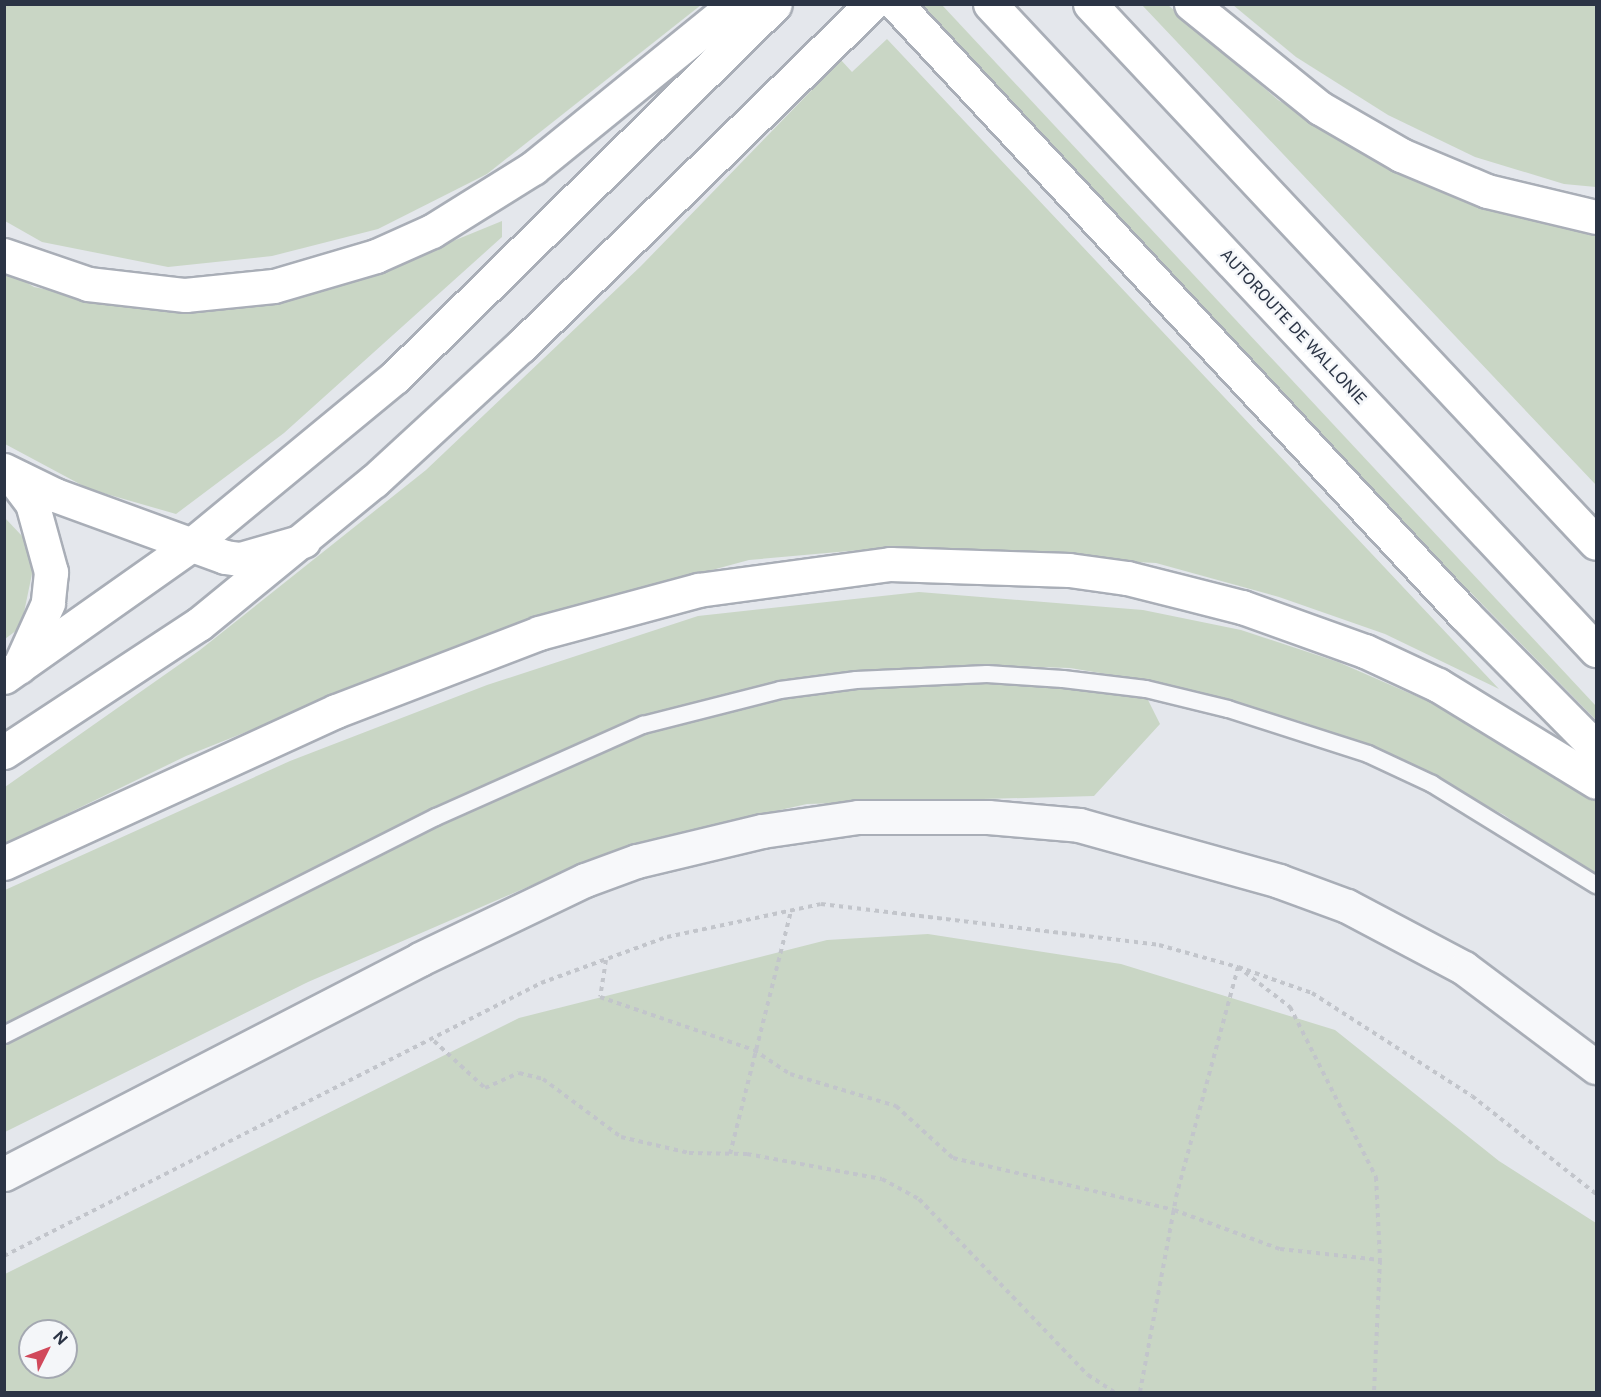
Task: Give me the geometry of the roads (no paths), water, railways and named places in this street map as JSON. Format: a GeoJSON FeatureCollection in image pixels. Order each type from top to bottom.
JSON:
{"type":"FeatureCollection","features":[{"type":"Feature","properties":{"kind":"main road"},"geometry":{"type":"LineString","coordinates":[[4,255],[88,284],[185,295],[274,286],[376,256],[432,231],[533,168],[735,4]]}},
{"type":"Feature","properties":{"kind":"main road"},"geometry":{"type":"LineString","coordinates":[[12,672],[190,546],[395,377],[775,4]]}},
{"type":"Feature","properties":{"kind":"main road"},"geometry":{"type":"LineString","coordinates":[[4,752],[133,670],[303,541],[521,346],[872,4]]}},
{"type":"Feature","properties":{"kind":"main road"},"geometry":{"type":"LineString","coordinates":[[896,4],[1464,614],[1596,748]]}},
{"type":"Feature","properties":{"kind":"main road","name":"AUTOROUTE DE WALLONIE"},"geometry":{"type":"LineString","coordinates":[[990,4],[1596,650]]}},
{"type":"Feature","properties":{"kind":"main road"},"geometry":{"type":"LineString","coordinates":[[1089,4],[1596,543]]}},
{"type":"Feature","properties":{"kind":"main road"},"geometry":{"type":"LineString","coordinates":[[1191,4],[1320,108],[1401,155],[1487,191],[1596,216]]}},
{"type":"Feature","properties":{"kind":"main road"},"geometry":{"type":"LineString","coordinates":[[7,471],[190,546],[240,559],[303,541]]}},
{"type":"Feature","properties":{"kind":"main road"},"geometry":{"type":"LineString","coordinates":[[7,471],[32,503],[51,572],[48,603],[12,672]]}},
{"type":"Feature","properties":{"kind":"main road"},"geometry":{"type":"LineString","coordinates":[[4,863],[336,711],[539,633],[698,590],[890,564],[1069,570],[1127,578],[1242,607],[1438,685],[1596,783]]}},
{"type":"Feature","properties":{"kind":"street"},"geometry":{"type":"LineString","coordinates":[[4,1174],[420,959],[585,880],[637,861],[762,831],[858,818],[988,817],[1079,825],[1280,881],[1347,906],[1464,968],[1596,1067]]}},
{"type":"Feature","properties":{"kind":"lane"},"geometry":{"type":"LineString","coordinates":[[4,1035],[436,817],[643,725],[780,690],[856,680],[987,674],[1063,679],[1146,688],[1228,709],[1368,754],[1432,784],[1596,885]]}}]}
